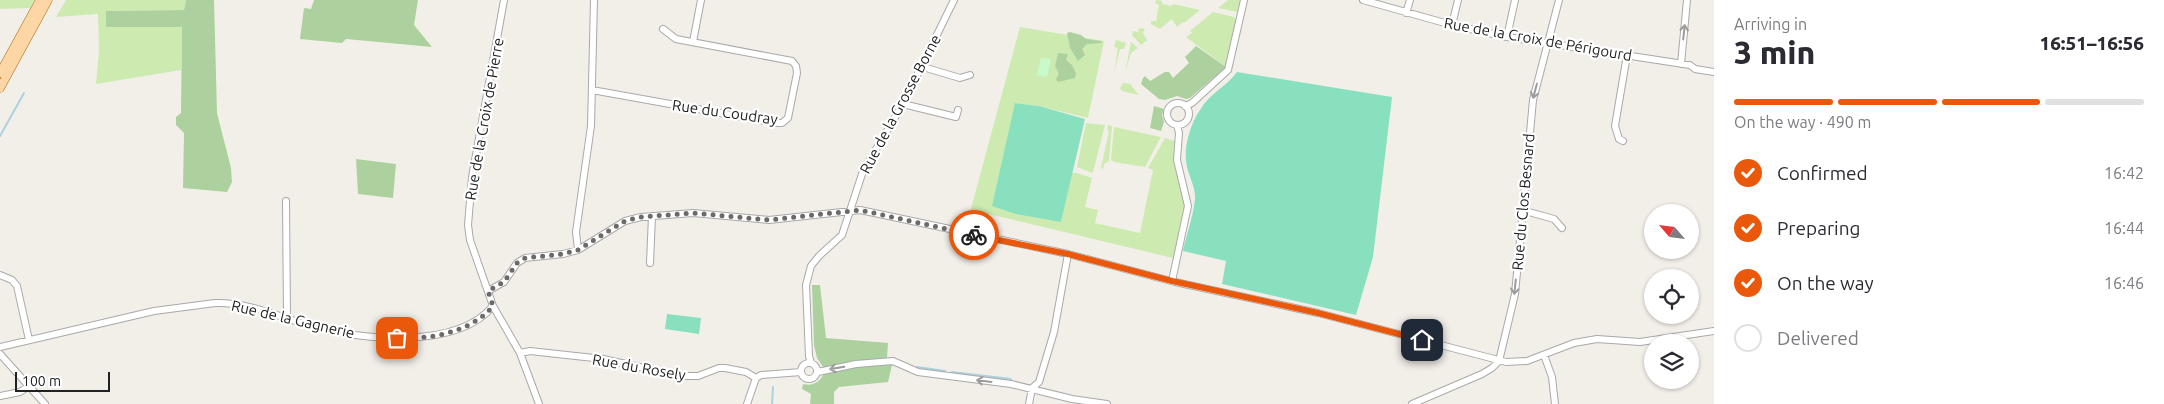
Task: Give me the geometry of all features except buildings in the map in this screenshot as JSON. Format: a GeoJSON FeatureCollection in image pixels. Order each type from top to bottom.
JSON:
{"type":"FeatureCollection","features":[{"type":"Feature","properties":{"kind":"main road"},"geometry":{"type":"LineString","coordinates":[[0,73],[40,0]]}},
{"type":"Feature","properties":{"kind":"main road"},"geometry":{"type":"LineString","coordinates":[[0,88],[48,0]]}},
{"type":"Feature","properties":{"kind":"street","name":"Rue de la Croix de Pierre"},"geometry":{"type":"LineString","coordinates":[[504,0],[486,94],[468,207],[470,240],[493,306],[520,353],[539,404]]}},
{"type":"Feature","properties":{"kind":"street"},"geometry":{"type":"LineString","coordinates":[[578,250],[576,232],[591,126],[594,0]]}},
{"type":"Feature","properties":{"kind":"street"},"geometry":{"type":"LineString","coordinates":[[693,42],[700,0]]}},
{"type":"Feature","properties":{"kind":"street","name":"Rue de la Grosse Borne"},"geometry":{"type":"LineString","coordinates":[[811,363],[809,356],[806,289],[808,272],[819,256],[842,235],[863,172],[903,104],[954,0]]}},
{"type":"Feature","properties":{"kind":"street"},"geometry":{"type":"LineString","coordinates":[[1185,106],[1192,103],[1228,70],[1244,0]]}},
{"type":"Feature","properties":{"kind":"street","name":"Rue de la Croix de Périgourd"},"geometry":{"type":"LineString","coordinates":[[1363,0],[1452,25],[1508,37],[1690,65],[1695,69],[1714,72]]}},
{"type":"Feature","properties":{"kind":"street"},"geometry":{"type":"LineString","coordinates":[[1406,13],[1410,0]]}},
{"type":"Feature","properties":{"kind":"street"},"geometry":{"type":"LineString","coordinates":[[1452,25],[1458,0]]}},
{"type":"Feature","properties":{"kind":"street"},"geometry":{"type":"LineString","coordinates":[[1508,37],[1515,0]]}},
{"type":"Feature","properties":{"kind":"street","name":"Rue du Clos Besnard"},"geometry":{"type":"LineString","coordinates":[[1499,361],[1515,294],[1533,100],[1559,0]]}},
{"type":"Feature","properties":{"kind":"street"},"geometry":{"type":"LineString","coordinates":[[1681,64],[1687,0]]}},
{"type":"Feature","properties":{"kind":"street","name":"Rue du Coudray"},"geometry":{"type":"LineString","coordinates":[[592,90],[776,123],[786,120],[790,114],[797,73],[796,66],[792,61],[676,39],[663,28]]}},
{"type":"Feature","properties":{"kind":"street"},"geometry":{"type":"LineString","coordinates":[[1623,141],[1618,138],[1615,126],[1627,55]]}},
{"type":"Feature","properties":{"kind":"street"},"geometry":{"type":"LineString","coordinates":[[922,67],[960,78],[970,74]]}},
{"type":"Feature","properties":{"kind":"street"},"geometry":{"type":"LineString","coordinates":[[1178,103],[1185,106],[1189,112],[1184,124],[1177,125],[1169,120],[1169,109],[1178,103]]}},
{"type":"Feature","properties":{"kind":"street"},"geometry":{"type":"LineString","coordinates":[[903,104],[956,117],[958,110]]}},
{"type":"Feature","properties":{"kind":"street"},"geometry":{"type":"LineString","coordinates":[[1172,281],[1188,206],[1177,160],[1179,133],[1177,125]]}},
{"type":"Feature","properties":{"kind":"street"},"geometry":{"type":"LineString","coordinates":[[286,201],[287,318]]}},
{"type":"Feature","properties":{"kind":"street"},"geometry":{"type":"LineString","coordinates":[[488,291],[504,282],[517,263],[525,258],[563,254],[578,250],[625,221],[652,216],[693,213],[769,220],[860,210],[1068,254],[1172,281],[1318,313],[1499,361],[1527,361],[1574,343],[1597,339],[1640,342],[1714,331]]}},
{"type":"Feature","properties":{"kind":"street"},"geometry":{"type":"LineString","coordinates":[[1522,210],[1554,219],[1562,228]]}},
{"type":"Feature","properties":{"kind":"street"},"geometry":{"type":"LineString","coordinates":[[650,263],[652,216]]}},
{"type":"Feature","properties":{"kind":"street"},"geometry":{"type":"LineString","coordinates":[[1029,404],[1032,388],[1039,382],[1054,332],[1068,254]]}},
{"type":"Feature","properties":{"kind":"street"},"geometry":{"type":"LineString","coordinates":[[0,275],[12,280],[17,286],[29,340]]}},
{"type":"Feature","properties":{"kind":"street","name":"Rue de la Gagnerie"},"geometry":{"type":"LineString","coordinates":[[0,347],[154,311],[215,303],[248,308],[326,330],[366,336],[403,338],[447,333],[479,320],[493,306]]}},
{"type":"Feature","properties":{"kind":"street","name":"Rue du Rosely"},"geometry":{"type":"LineString","coordinates":[[520,353],[530,351],[603,359],[681,376],[698,376],[718,368],[725,368],[738,370],[756,378]]}},
{"type":"Feature","properties":{"kind":"street"},"geometry":{"type":"LineString","coordinates":[[0,354],[45,404]]}},
{"type":"Feature","properties":{"kind":"street"},"geometry":{"type":"LineString","coordinates":[[1544,355],[1552,377],[1555,404]]}},
{"type":"Feature","properties":{"kind":"street"},"geometry":{"type":"LineString","coordinates":[[818,372],[862,364],[893,361],[918,372],[1032,388],[1107,404]]}},
{"type":"Feature","properties":{"kind":"street"},"geometry":{"type":"LineString","coordinates":[[1412,404],[1482,374],[1499,361]]}},
{"type":"Feature","properties":{"kind":"street"},"geometry":{"type":"LineString","coordinates":[[811,363],[817,367],[818,372],[816,377],[811,380],[803,377],[801,372],[804,365],[811,363]]}},
{"type":"Feature","properties":{"kind":"street"},"geometry":{"type":"LineString","coordinates":[[748,404],[756,378],[761,375],[801,372]]}},
{"type":"Feature","properties":{"kind":"street"},"geometry":{"type":"LineString","coordinates":[[0,396],[20,392],[29,386]]}},
{"type":"Feature","properties":{"kind":"green space"},"geometry":{"type":"Polygon","coordinates":[[[0,0],[34,0],[30,8],[0,9],[0,0]]]}},
{"type":"Feature","properties":{"kind":"green space"},"geometry":{"type":"Polygon","coordinates":[[[66,0],[186,0],[184,10],[106,11],[107,27],[182,27],[181,70],[96,84],[99,51],[98,14],[56,17],[66,0]]]}},
{"type":"Feature","properties":{"kind":"green space"},"geometry":{"type":"Polygon","coordinates":[[[186,0],[214,0],[217,113],[231,168],[232,182],[227,192],[183,188],[184,133],[176,125],[176,117],[181,113],[182,27],[106,27],[106,11],[184,10],[186,0]]]}},
{"type":"Feature","properties":{"kind":"green space"},"geometry":{"type":"Polygon","coordinates":[[[314,0],[418,0],[414,25],[432,47],[346,39],[342,43],[300,39],[304,8],[311,9],[314,0]]]}},
{"type":"Feature","properties":{"kind":"green space"},"geometry":{"type":"Polygon","coordinates":[[[1156,0],[1162,1],[1162,4],[1172,6],[1173,4],[1200,10],[1177,27],[1172,19],[1160,29],[1151,24],[1151,21],[1156,21],[1159,5],[1155,3],[1156,0]]]}},
{"type":"Feature","properties":{"kind":"green space"},"geometry":{"type":"Polygon","coordinates":[[[1228,0],[1240,0],[1237,12],[1218,8],[1228,0]]]}},
{"type":"Feature","properties":{"kind":"green space"},"geometry":{"type":"Polygon","coordinates":[[[1213,12],[1234,17],[1236,20],[1226,67],[1186,37],[1192,33],[1190,31],[1213,12]]]}},
{"type":"Feature","properties":{"kind":"green space"},"geometry":{"type":"Polygon","coordinates":[[[1020,27],[1104,41],[1088,118],[1039,106],[1015,103],[1061,222],[1072,173],[1077,173],[1092,178],[1085,207],[1098,210],[1095,223],[1140,233],[1153,170],[1148,168],[1165,138],[1175,141],[1176,166],[1185,206],[1173,258],[989,214],[985,232],[966,227],[1020,27]]]}},
{"type":"Feature","properties":{"kind":"green space"},"geometry":{"type":"Polygon","coordinates":[[[1139,28],[1145,29],[1143,33],[1147,40],[1141,45],[1132,35],[1133,31],[1138,32],[1139,28]]]}},
{"type":"Feature","properties":{"kind":"green space"},"geometry":{"type":"Polygon","coordinates":[[[1067,33],[1081,35],[1086,39],[1101,41],[1102,43],[1087,44],[1082,49],[1085,55],[1078,61],[1070,48],[1067,33]]]}},
{"type":"Feature","properties":{"kind":"green space"},"geometry":{"type":"Polygon","coordinates":[[[1116,40],[1126,43],[1124,49],[1120,49],[1114,73],[1118,48],[1114,47],[1116,40]]]}},
{"type":"Feature","properties":{"kind":"green space"},"geometry":{"type":"Polygon","coordinates":[[[1131,42],[1138,48],[1131,53],[1125,73],[1131,42]]]}},
{"type":"Feature","properties":{"kind":"green space"},"geometry":{"type":"Polygon","coordinates":[[[1196,46],[1226,67],[1190,98],[1186,99],[1177,96],[1165,100],[1159,99],[1141,84],[1145,76],[1150,81],[1165,72],[1169,72],[1173,78],[1189,63],[1185,57],[1196,46]]]}},
{"type":"Feature","properties":{"kind":"green space"},"geometry":{"type":"Polygon","coordinates":[[[1058,53],[1068,54],[1066,60],[1072,65],[1076,73],[1075,78],[1058,82],[1056,79],[1059,74],[1055,66],[1058,53]]]}},
{"type":"Feature","properties":{"kind":"green space"},"geometry":{"type":"Polygon","coordinates":[[[1041,58],[1051,59],[1047,77],[1037,75],[1041,58]]]}},
{"type":"Feature","properties":{"kind":"green space"},"geometry":{"type":"Polygon","coordinates":[[[1237,72],[1392,97],[1373,257],[1356,315],[1222,284],[1226,261],[1183,251],[1195,200],[1186,161],[1189,134],[1204,104],[1237,72]]]}},
{"type":"Feature","properties":{"kind":"green space"},"geometry":{"type":"Polygon","coordinates":[[[1123,83],[1130,84],[1139,95],[1122,91],[1120,88],[1123,83]]]}},
{"type":"Feature","properties":{"kind":"green space"},"geometry":{"type":"Polygon","coordinates":[[[1015,103],[1039,106],[1085,119],[1061,222],[1016,214],[992,206],[1015,103]]]}},
{"type":"Feature","properties":{"kind":"green space"},"geometry":{"type":"Polygon","coordinates":[[[1154,106],[1164,109],[1162,115],[1164,122],[1161,131],[1150,128],[1154,106]]]}},
{"type":"Feature","properties":{"kind":"green space"},"geometry":{"type":"Polygon","coordinates":[[[1086,123],[1105,125],[1092,173],[1077,167],[1086,123]]]}},
{"type":"Feature","properties":{"kind":"green space"},"geometry":{"type":"Polygon","coordinates":[[[1108,125],[1112,126],[1109,161],[1104,164],[1103,169],[1101,168],[1109,131],[1107,130],[1108,125]]]}},
{"type":"Feature","properties":{"kind":"green space"},"geometry":{"type":"Polygon","coordinates":[[[1114,127],[1161,137],[1145,167],[1111,160],[1114,127]]]}},
{"type":"Feature","properties":{"kind":"green space"},"geometry":{"type":"Polygon","coordinates":[[[356,159],[396,164],[393,198],[358,194],[356,159]]]}},
{"type":"Feature","properties":{"kind":"green space"},"geometry":{"type":"Polygon","coordinates":[[[812,285],[820,285],[826,338],[888,343],[887,358],[893,361],[888,382],[839,387],[834,392],[834,404],[810,404],[811,394],[802,389],[803,384],[814,384],[822,377],[825,370],[817,358],[814,345],[812,285]]]}},
{"type":"Feature","properties":{"kind":"green space"},"geometry":{"type":"Polygon","coordinates":[[[667,314],[701,318],[699,334],[665,329],[667,314]]]}},
{"type":"Feature","properties":{"kind":"waterway"},"geometry":{"type":"LineString","coordinates":[[0,136],[24,93]]}},
{"type":"Feature","properties":{"kind":"waterway"},"geometry":{"type":"LineString","coordinates":[[869,360],[886,358]]}},
{"type":"Feature","properties":{"kind":"waterway"},"geometry":{"type":"LineString","coordinates":[[917,367],[945,371]]}},
{"type":"Feature","properties":{"kind":"waterway"},"geometry":{"type":"LineString","coordinates":[[952,372],[1011,379]]}},
{"type":"Feature","properties":{"kind":"waterway"},"geometry":{"type":"LineString","coordinates":[[772,404],[773,387]]}},
{"type":"Feature","properties":{"kind":"way so far"},"geometry":{"type":"LineString","coordinates":[[397,338],[440,335],[479,320],[493,306],[488,291],[504,282],[521,260],[578,250],[625,221],[641,217],[693,213],[769,220],[860,210],[974,235]]}},
{"type":"Feature","properties":{"kind":"route"},"geometry":{"type":"LineString","coordinates":[[974,235],[1068,254],[1172,281],[1318,313],[1422,340]]}}]}
